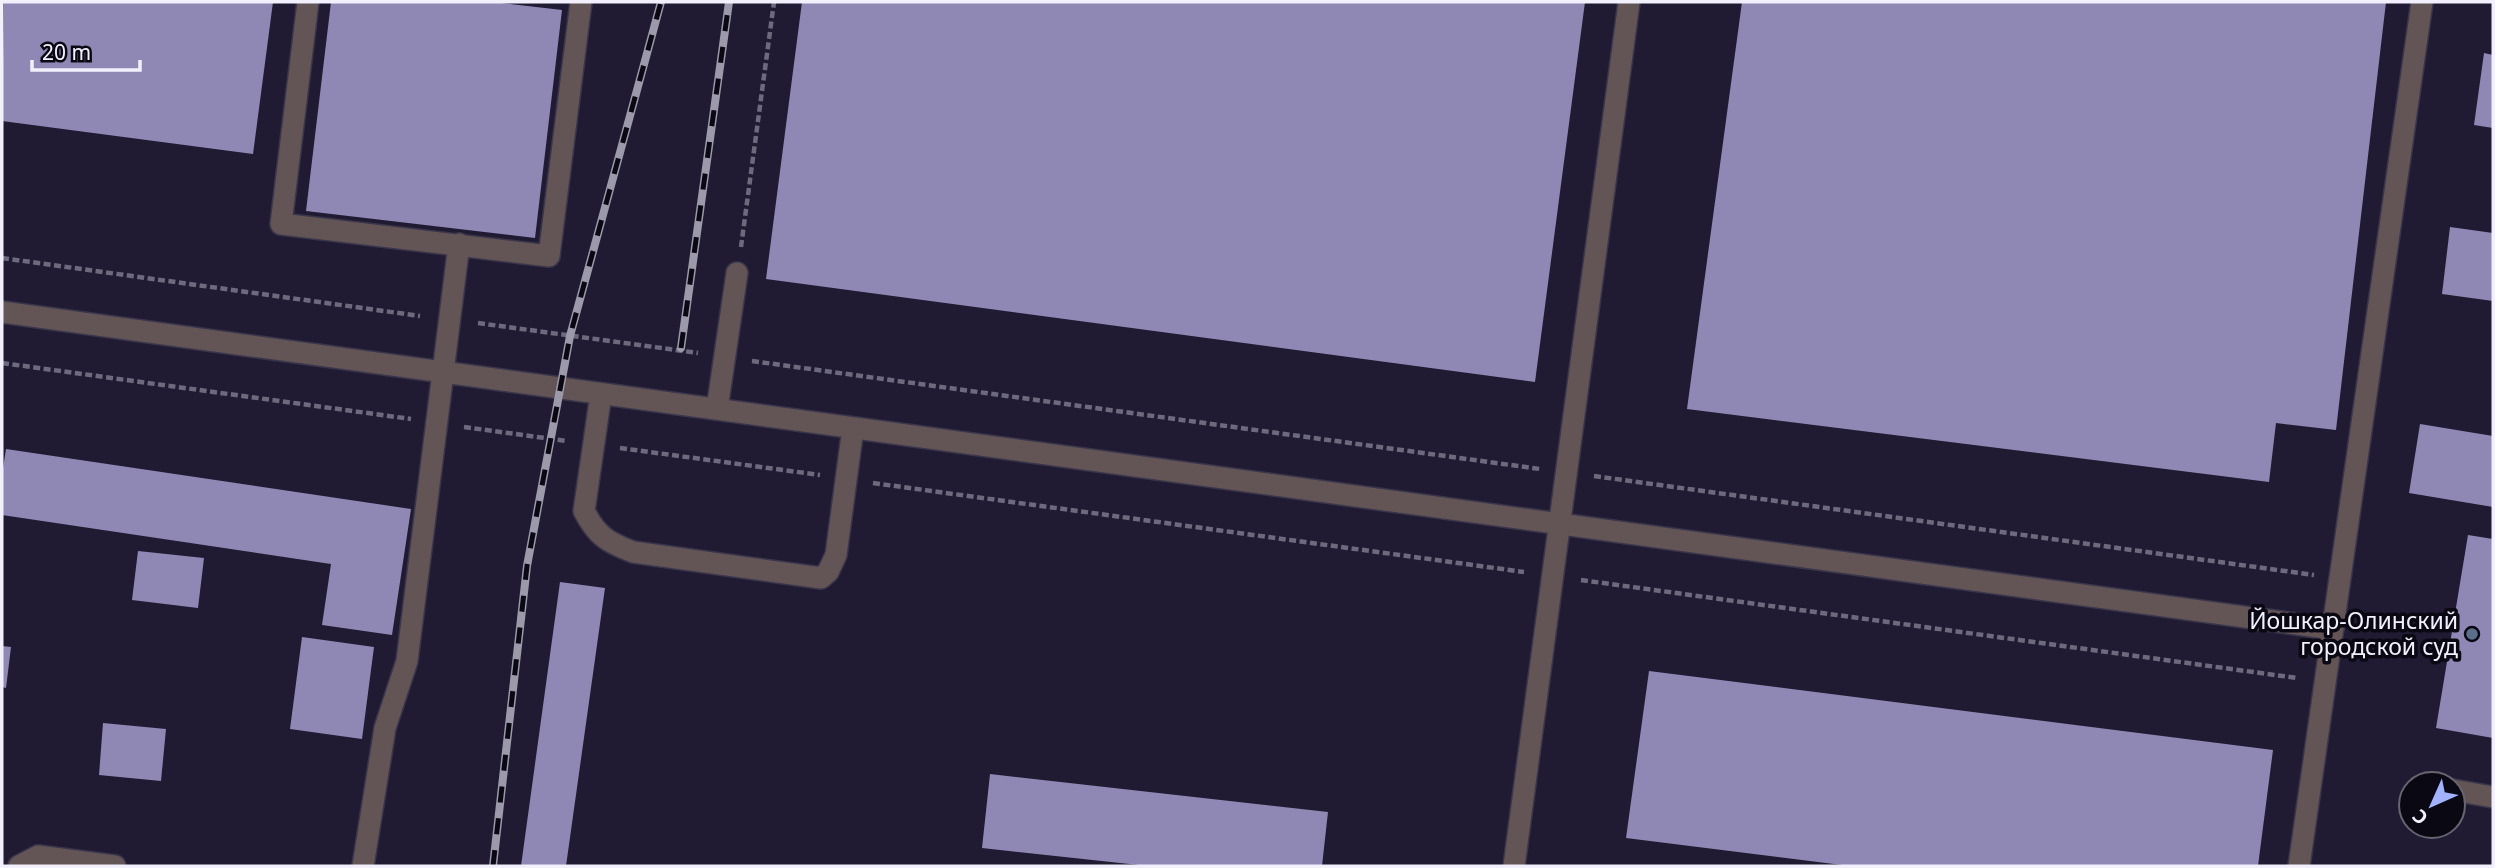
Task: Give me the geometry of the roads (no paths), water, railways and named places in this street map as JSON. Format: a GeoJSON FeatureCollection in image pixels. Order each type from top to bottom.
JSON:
{"type":"FeatureCollection","features":[{"type":"Feature","properties":{"kind":"lane"},"geometry":{"type":"LineString","coordinates":[[308,2],[281,224],[549,256],[581,2]]}},
{"type":"Feature","properties":{"kind":"lane"},"geometry":{"type":"LineString","coordinates":[[1514,866],[1629,2]]}},
{"type":"Feature","properties":{"kind":"lane"},"geometry":{"type":"LineString","coordinates":[[2299,866],[2422,2]]}},
{"type":"Feature","properties":{"kind":"lane"},"geometry":{"type":"LineString","coordinates":[[363,866],[384,728],[407,661],[459,244]]}},
{"type":"Feature","properties":{"kind":"lane"},"geometry":{"type":"LineString","coordinates":[[717,410],[737,273]]}},
{"type":"Feature","properties":{"kind":"lane"},"geometry":{"type":"LineString","coordinates":[[2,312],[2333,629]]}},
{"type":"Feature","properties":{"kind":"lane"},"geometry":{"type":"LineString","coordinates":[[601,394],[584,511],[593,528],[609,542],[633,552],[821,578],[828,572],[836,555],[853,428]]}},
{"type":"Feature","properties":{"kind":"lane"},"geometry":{"type":"LineString","coordinates":[[2467,792],[2493,797]]}},
{"type":"Feature","properties":{"kind":"lane"},"geometry":{"type":"LineString","coordinates":[[19,866],[38,856],[115,866]]}},
{"type":"Feature","properties":{"kind":"railway"},"geometry":{"type":"LineString","coordinates":[[493,866],[527,566],[570,336],[661,2]]}},
{"type":"Feature","properties":{"kind":"railway"},"geometry":{"type":"LineString","coordinates":[[681,348],[729,2]]}},
{"type":"Feature","properties":{"kind":"place","name":"Йошкар-Олинский городской суд"},"geometry":{"type":"Point","coordinates":[2472,634]}}]}
